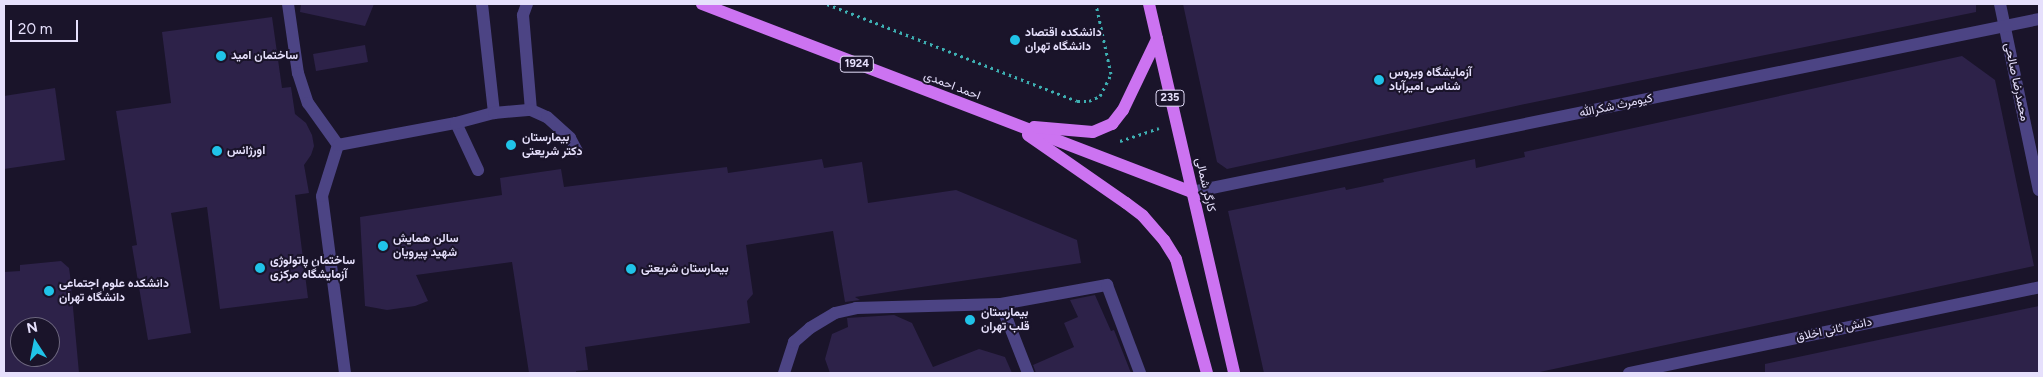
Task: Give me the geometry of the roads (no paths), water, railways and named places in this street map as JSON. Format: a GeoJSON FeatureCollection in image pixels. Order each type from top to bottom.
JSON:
{"type":"FeatureCollection","features":[{"type":"Feature","properties":{"kind":"main road","name":"احمد احمدی"},"geometry":{"type":"LineString","coordinates":[[702,4],[1192,192]]}},
{"type":"Feature","properties":{"kind":"main road","name":"کارگر شمالی"},"geometry":{"type":"LineString","coordinates":[[1149,4],[1234,373]]}},
{"type":"Feature","properties":{"kind":"main road"},"geometry":{"type":"LineString","coordinates":[[1012,124],[1074,132],[1093,132],[1104,129],[1112,124],[1123,110],[1157,39]]}},
{"type":"Feature","properties":{"kind":"main road"},"geometry":{"type":"LineString","coordinates":[[1012,124],[1143,216],[1164,240],[1176,259],[1207,373]]}},
{"type":"Feature","properties":{"kind":"street"},"geometry":{"type":"LineString","coordinates":[[288,4],[298,73],[308,103],[338,145]]}},
{"type":"Feature","properties":{"kind":"street"},"geometry":{"type":"LineString","coordinates":[[482,4],[494,113]]}},
{"type":"Feature","properties":{"kind":"street"},"geometry":{"type":"LineString","coordinates":[[527,4],[523,15],[531,110]]}},
{"type":"Feature","properties":{"kind":"street","name":"محمدرضا صالحی"},"geometry":{"type":"LineString","coordinates":[[2000,4],[2039,190]]}},
{"type":"Feature","properties":{"kind":"street","name":"کیومرث شکرالله"},"geometry":{"type":"LineString","coordinates":[[1192,192],[2039,19]]}},
{"type":"Feature","properties":{"kind":"street"},"geometry":{"type":"LineString","coordinates":[[338,145],[456,123],[494,113],[531,110],[547,117],[570,138],[577,151]]}},
{"type":"Feature","properties":{"kind":"street"},"geometry":{"type":"LineString","coordinates":[[456,123],[478,170]]}},
{"type":"Feature","properties":{"kind":"street"},"geometry":{"type":"LineString","coordinates":[[338,145],[322,196],[345,373]]}},
{"type":"Feature","properties":{"kind":"street"},"geometry":{"type":"LineString","coordinates":[[784,373],[794,342],[810,328],[835,313],[856,308],[1001,304],[1108,285],[1140,373]]}},
{"type":"Feature","properties":{"kind":"street","name":"دانش ثانی اخلاق"},"geometry":{"type":"LineString","coordinates":[[1629,373],[2039,287]]}},
{"type":"Feature","properties":{"kind":"street"},"geometry":{"type":"LineString","coordinates":[[1001,304],[1028,373]]}},
{"type":"Feature","properties":{"kind":"place","name":"دانشکده اقتصاد دانشگاه تهران"},"geometry":{"type":"Point","coordinates":[1015,40]}},
{"type":"Feature","properties":{"kind":"place","name":"ساختمان امید"},"geometry":{"type":"Point","coordinates":[221,56]}},
{"type":"Feature","properties":{"kind":"place","name":"آزمایشگاه ویروس شناسی امیرآباد"},"geometry":{"type":"Point","coordinates":[1379,80]}},
{"type":"Feature","properties":{"kind":"place","name":"بیمارستان دکتر شریعتی"},"geometry":{"type":"Point","coordinates":[511,145]}},
{"type":"Feature","properties":{"kind":"place","name":"اورژانس"},"geometry":{"type":"Point","coordinates":[217,151]}},
{"type":"Feature","properties":{"kind":"place","name":"سالن همایش شهید پیرویان"},"geometry":{"type":"Point","coordinates":[383,246]}},
{"type":"Feature","properties":{"kind":"place","name":"ساختمان پاتولوژی آزمایشگاه مرکزی"},"geometry":{"type":"Point","coordinates":[260,268]}},
{"type":"Feature","properties":{"kind":"place","name":"بیمارستان شریعتی"},"geometry":{"type":"Point","coordinates":[631,269]}},
{"type":"Feature","properties":{"kind":"place","name":"دانشکده علوم اجتماعی دانشگاه تهران"},"geometry":{"type":"Point","coordinates":[49,291]}},
{"type":"Feature","properties":{"kind":"place","name":"بیمارستان قلب تهران"},"geometry":{"type":"Point","coordinates":[970,320]}}]}
